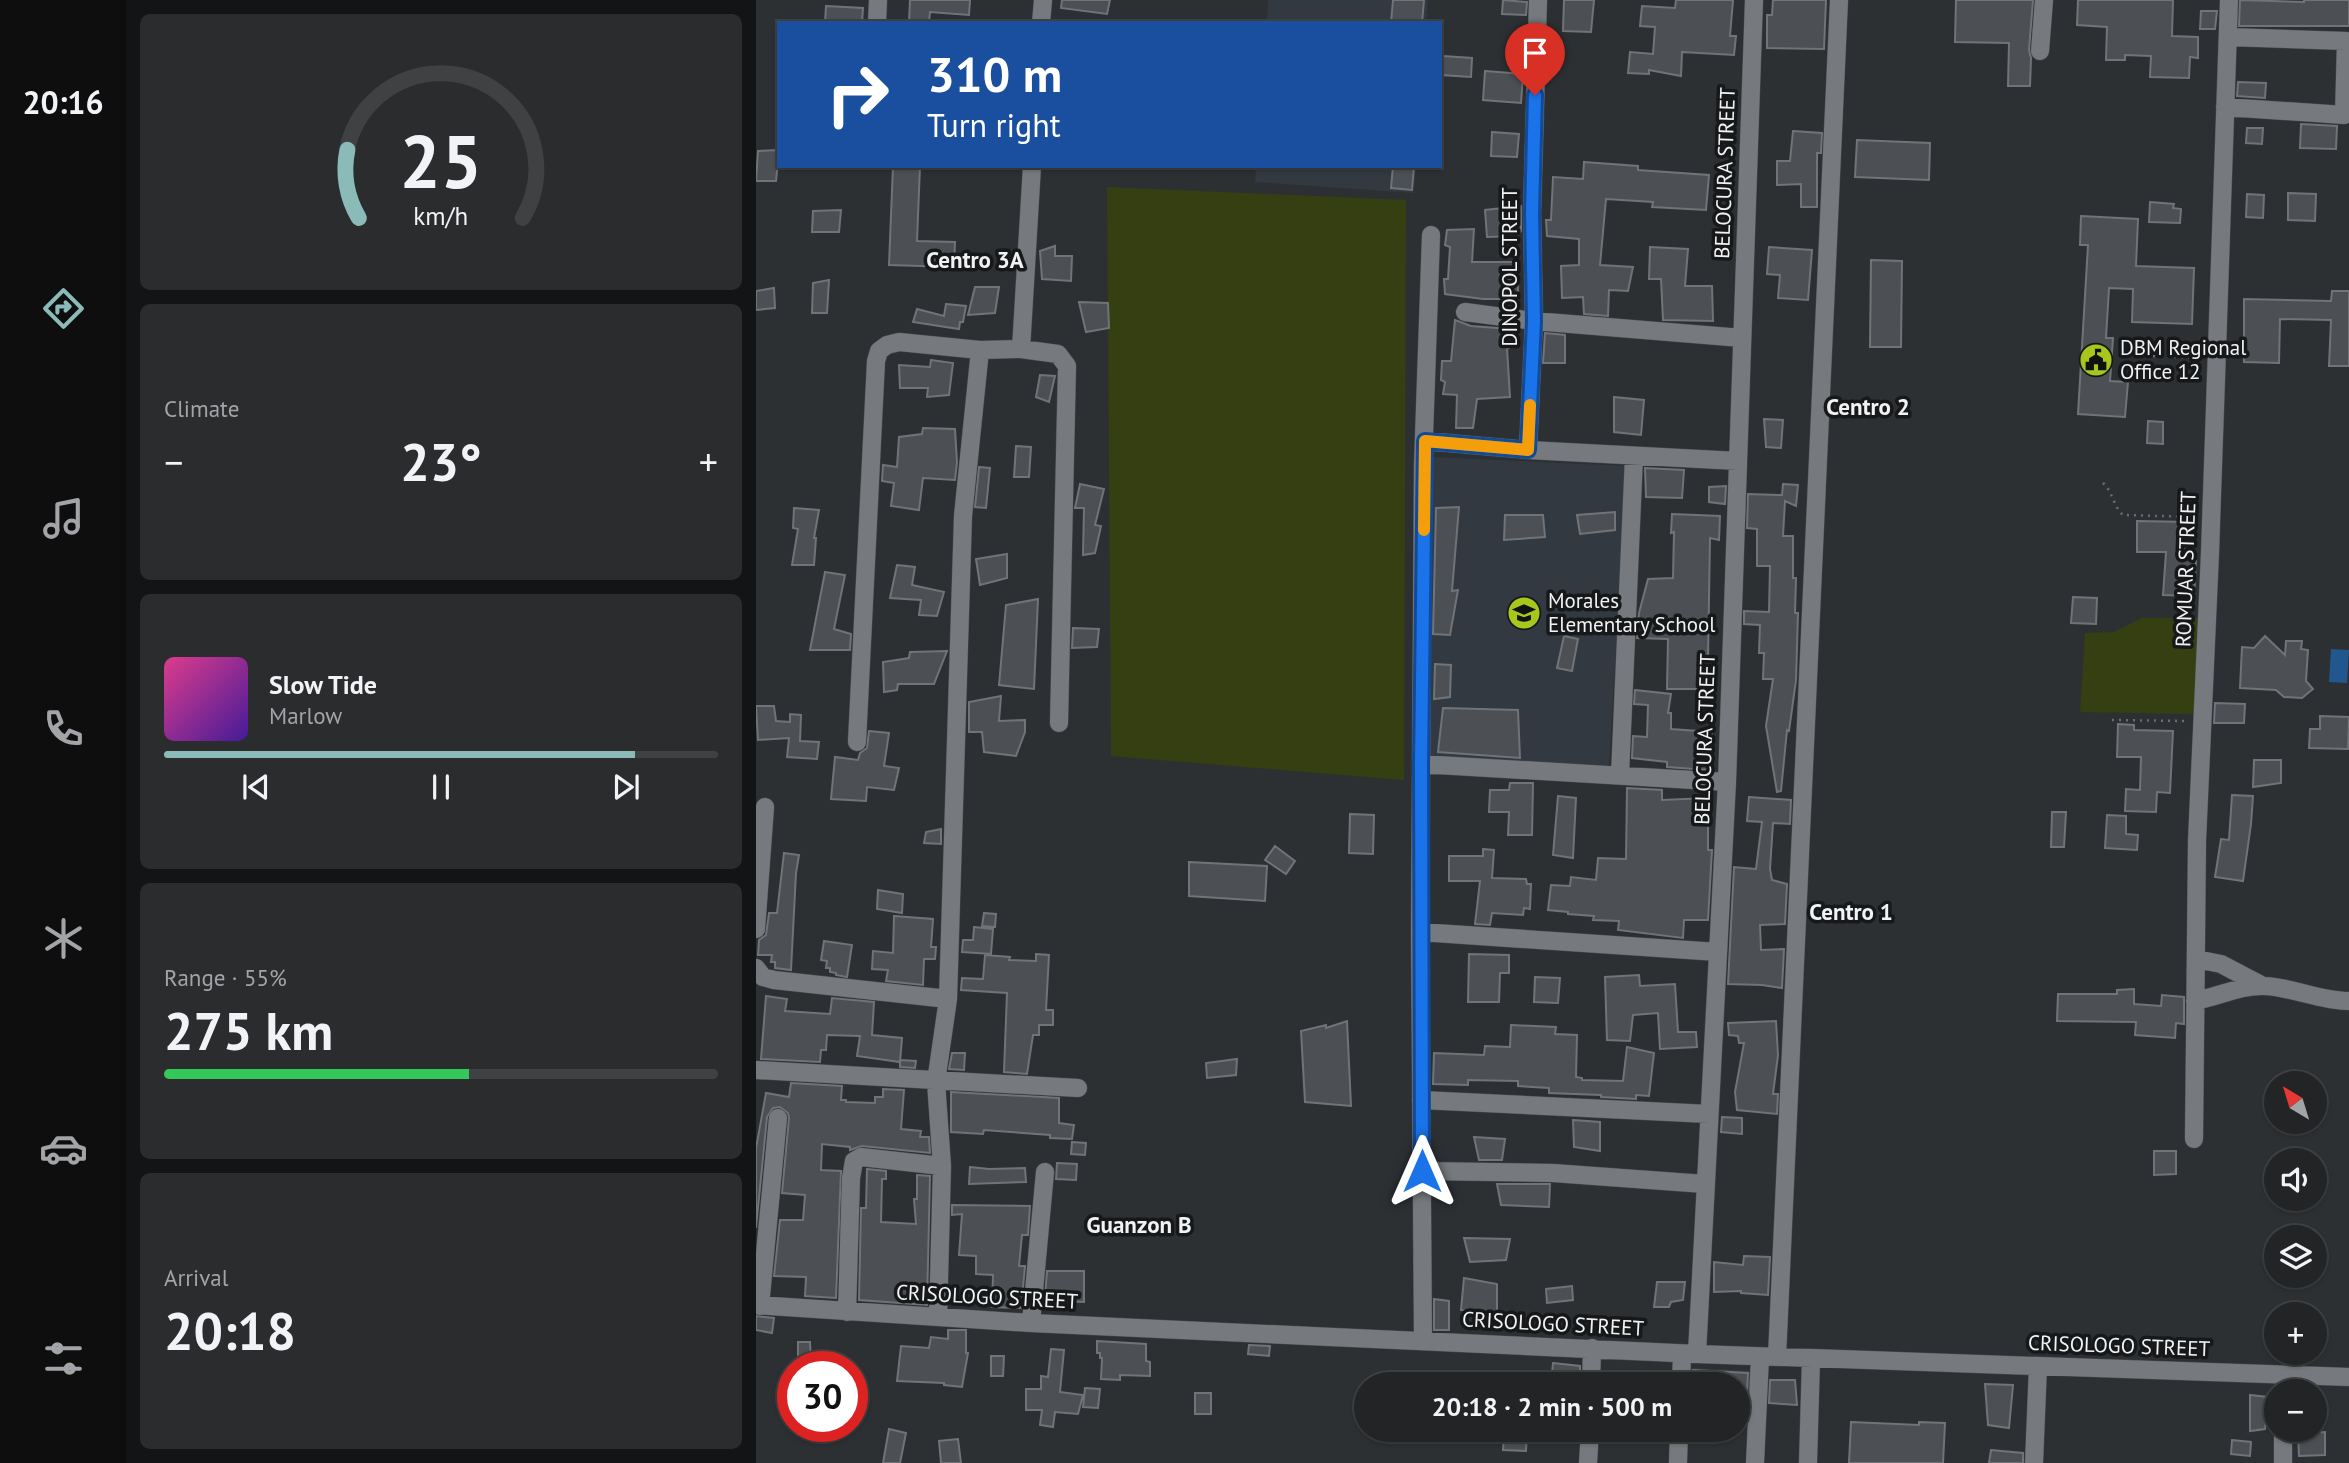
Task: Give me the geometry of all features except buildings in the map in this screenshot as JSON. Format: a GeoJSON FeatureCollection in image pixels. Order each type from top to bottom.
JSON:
{"type":"FeatureCollection","features":[{"type":"Feature","properties":{"kind":"street"},"geometry":{"type":"LineString","coordinates":[[877,21],[878,0]]}},
{"type":"Feature","properties":{"kind":"street"},"geometry":{"type":"LineString","coordinates":[[1041,21],[1043,0]]}},
{"type":"Feature","properties":{"kind":"street","name":"DINOPOL STREET"},"geometry":{"type":"LineString","coordinates":[[1528,450],[1534,321],[1532,213],[1538,0]]}},
{"type":"Feature","properties":{"kind":"street","name":"BELOCURA STREET"},"geometry":{"type":"LineString","coordinates":[[1684,1372],[1689,1354],[1706,1184],[1727,782],[1754,0]]}},
{"type":"Feature","properties":{"kind":"street"},"geometry":{"type":"LineString","coordinates":[[1755,1463],[1768,1357],[1839,0]]}},
{"type":"Feature","properties":{"kind":"street"},"geometry":{"type":"LineString","coordinates":[[2040,51],[2043,0]]}},
{"type":"Feature","properties":{"kind":"street","name":"ROMUAR STREET"},"geometry":{"type":"LineString","coordinates":[[2194,1139],[2197,841],[2229,0]]}},
{"type":"Feature","properties":{"kind":"street"},"geometry":{"type":"LineString","coordinates":[[2225,107],[2344,115],[2346,41],[2228,37]]}},
{"type":"Feature","properties":{"kind":"street"},"geometry":{"type":"LineString","coordinates":[[1021,349],[1032,168]]}},
{"type":"Feature","properties":{"kind":"street"},"geometry":{"type":"LineString","coordinates":[[1423,1340],[1421,764],[1426,346],[1432,235]]}},
{"type":"Feature","properties":{"kind":"street"},"geometry":{"type":"LineString","coordinates":[[1465,312],[1534,321],[1742,338]]}},
{"type":"Feature","properties":{"kind":"street"},"geometry":{"type":"LineString","coordinates":[[857,742],[878,351],[899,342],[980,350],[1021,349],[1058,354],[1067,366],[1059,723]]}},
{"type":"Feature","properties":{"kind":"street"},"geometry":{"type":"LineString","coordinates":[[938,1317],[942,1166],[936,1082],[948,999],[963,516],[980,350]]}},
{"type":"Feature","properties":{"kind":"street"},"geometry":{"type":"LineString","coordinates":[[1425,441],[1528,450],[1738,461]]}},
{"type":"Feature","properties":{"kind":"street"},"geometry":{"type":"LineString","coordinates":[[1620,775],[1634,456]]}},
{"type":"Feature","properties":{"kind":"street"},"geometry":{"type":"LineString","coordinates":[[1421,764],[1727,782]]}},
{"type":"Feature","properties":{"kind":"street"},"geometry":{"type":"LineString","coordinates":[[756,929],[765,807]]}},
{"type":"Feature","properties":{"kind":"street"},"geometry":{"type":"LineString","coordinates":[[1420,932],[1718,952]]}},
{"type":"Feature","properties":{"kind":"street"},"geometry":{"type":"LineString","coordinates":[[2196,959],[2221,964],[2260,985]]}},
{"type":"Feature","properties":{"kind":"street"},"geometry":{"type":"LineString","coordinates":[[756,968],[763,977],[774,980],[948,999]]}},
{"type":"Feature","properties":{"kind":"street"},"geometry":{"type":"LineString","coordinates":[[2195,1001],[2260,985],[2289,988],[2332,1001],[2349,1001]]}},
{"type":"Feature","properties":{"kind":"street"},"geometry":{"type":"LineString","coordinates":[[756,1070],[1078,1088]]}},
{"type":"Feature","properties":{"kind":"street"},"geometry":{"type":"LineString","coordinates":[[1421,1100],[1709,1114]]}},
{"type":"Feature","properties":{"kind":"street"},"geometry":{"type":"LineString","coordinates":[[758,1305],[778,1118]]}},
{"type":"Feature","properties":{"kind":"street"},"geometry":{"type":"LineString","coordinates":[[848,1312],[851,1178],[854,1161],[861,1157],[942,1166]]}},
{"type":"Feature","properties":{"kind":"street"},"geometry":{"type":"LineString","coordinates":[[1422,1171],[1553,1173],[1706,1184]]}},
{"type":"Feature","properties":{"kind":"street"},"geometry":{"type":"LineString","coordinates":[[1031,1323],[1045,1172]]}},
{"type":"Feature","properties":{"kind":"street","name":"CRISOLOGO STREET"},"geometry":{"type":"LineString","coordinates":[[758,1305],[1031,1323],[1689,1354],[2038,1366],[2264,1382]]}},
{"type":"Feature","properties":{"kind":"street"},"geometry":{"type":"LineString","coordinates":[[1591,1372],[1592,1348]]}},
{"type":"Feature","properties":{"kind":"street"},"geometry":{"type":"LineString","coordinates":[[1808,1463],[1811,1359]]}},
{"type":"Feature","properties":{"kind":"street"},"geometry":{"type":"LineString","coordinates":[[2034,1463],[2038,1366]]}},
{"type":"Feature","properties":{"kind":"street","name":"CRISOLOGO STREET"},"geometry":{"type":"LineString","coordinates":[[2327,1379],[2349,1377]]}},
{"type":"Feature","properties":{"kind":"street"},"geometry":{"type":"LineString","coordinates":[[1588,1463],[1589,1442]]}},
{"type":"Feature","properties":{"kind":"street"},"geometry":{"type":"LineString","coordinates":[[1678,1463],[1679,1442]]}},
{"type":"Feature","properties":{"kind":"street"},"geometry":{"type":"LineString","coordinates":[[2283,1442],[2283,1463]]}},
{"type":"Feature","properties":{"kind":"path"},"geometry":{"type":"LineString","coordinates":[[2132,355],[2216,359]]}},
{"type":"Feature","properties":{"kind":"path"},"geometry":{"type":"LineString","coordinates":[[2103,483],[2114,505],[2123,515],[2211,517]]}},
{"type":"Feature","properties":{"kind":"path"},"geometry":{"type":"LineString","coordinates":[[2112,720],[2203,721]]}},
{"type":"Feature","properties":{"kind":"shaded area"},"geometry":{"type":"Polygon","coordinates":[[[1268,0],[1428,0],[1426,21],[1267,21],[1268,0]]]}},
{"type":"Feature","properties":{"kind":"shaded area"},"geometry":{"type":"Polygon","coordinates":[[[1256,168],[1416,168],[1414,193],[1255,182],[1256,168]]]}},
{"type":"Feature","properties":{"kind":"shaded area","name":"Morales Elementary School"},"geometry":{"type":"Polygon","coordinates":[[[1432,457],[1627,466],[1609,765],[1428,759],[1432,457]]]}},
{"type":"Feature","properties":{"kind":"shaded area"},"geometry":{"type":"Polygon","coordinates":[[[1690,1368],[1755,1371],[1753,1419],[1750,1419],[1750,1372],[1690,1372],[1690,1368]]]}},
{"type":"Feature","properties":{"kind":"green space"},"geometry":{"type":"Polygon","coordinates":[[[1107,187],[1406,200],[1404,780],[1111,756],[1107,187]]]}},
{"type":"Feature","properties":{"kind":"green space"},"geometry":{"type":"Polygon","coordinates":[[[2142,618],[2198,618],[2194,714],[2080,712],[2085,633],[2114,632],[2142,618]]]}},
{"type":"Feature","properties":{"kind":"water"},"geometry":{"type":"Polygon","coordinates":[[[2331,649],[2349,650],[2347,683],[2329,682],[2331,649]]]}},
{"type":"Feature","properties":{"kind":"slow traffic"},"geometry":{"type":"LineString","coordinates":[[1424,530],[1425,441],[1528,450],[1530,405]]}},
{"type":"Feature","properties":{"kind":"place","name":"DBM Regional Office 12"},"geometry":{"type":"Point","coordinates":[2096,360]}},
{"type":"Feature","properties":{"kind":"place","name":"Morales Elementary School"},"geometry":{"type":"Point","coordinates":[1524,613]}},
{"type":"Feature","properties":{"kind":"district","name":"Centro 3A"},"geometry":{"type":"Point","coordinates":[975,260]}},
{"type":"Feature","properties":{"kind":"district","name":"Centro 2"},"geometry":{"type":"Point","coordinates":[1868,407]}},
{"type":"Feature","properties":{"kind":"district","name":"Centro 1"},"geometry":{"type":"Point","coordinates":[1851,912]}},
{"type":"Feature","properties":{"kind":"district","name":"Guanzon B"},"geometry":{"type":"Point","coordinates":[1139,1225]}},
{"type":"Feature","properties":{"kind":"route"},"geometry":{"type":"LineString","coordinates":[[1422,1171],[1420,956],[1425,441],[1528,450],[1534,321],[1532,213],[1535,95]]}}]}
